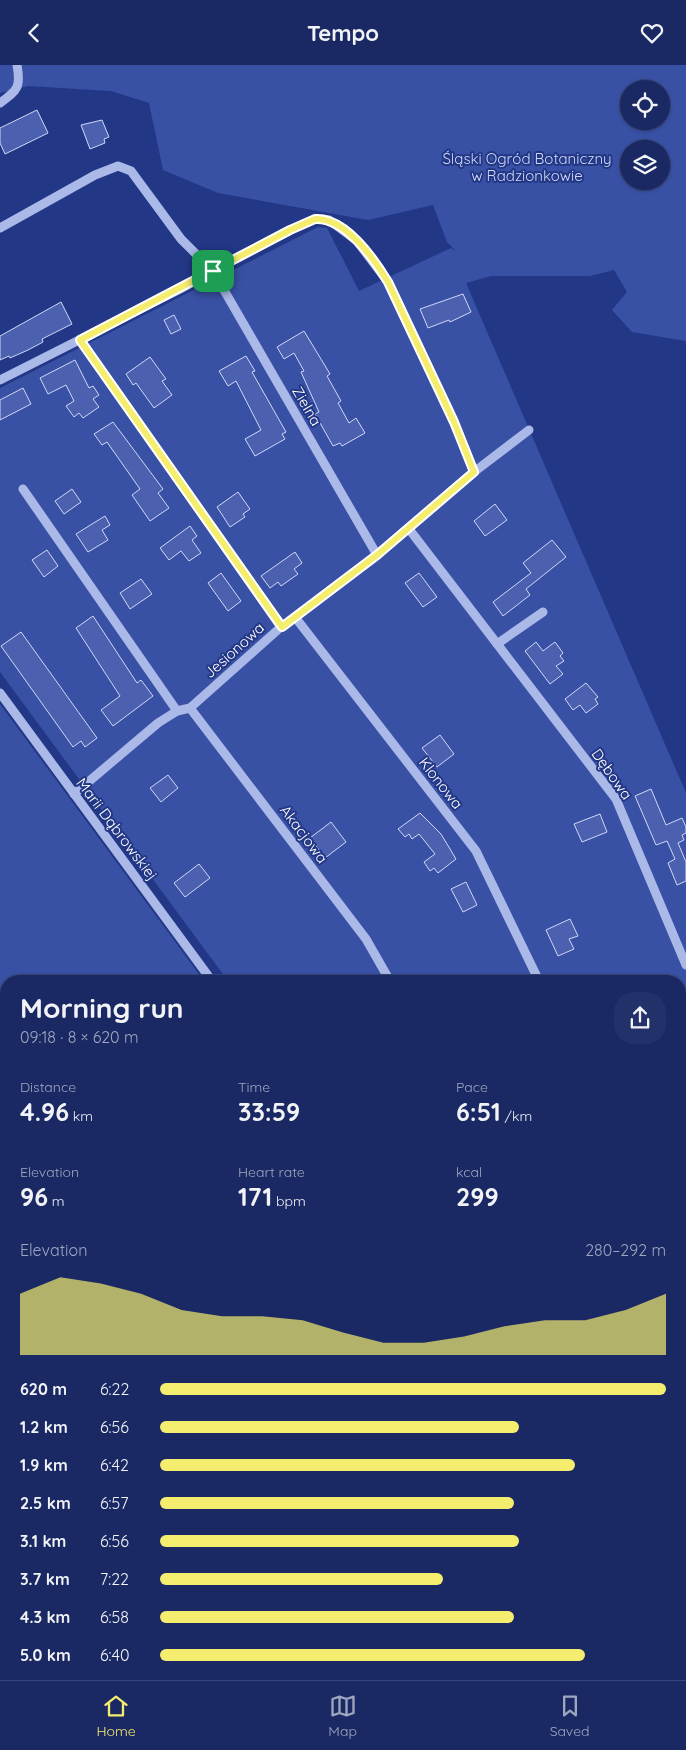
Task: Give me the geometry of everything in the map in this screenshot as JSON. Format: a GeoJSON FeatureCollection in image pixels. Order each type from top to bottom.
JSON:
{"type":"FeatureCollection","features":[{"type":"Feature","properties":{"kind":"street"},"geometry":{"type":"LineString","coordinates":[[0,103],[13,93],[20,82],[17,65]]}},
{"type":"Feature","properties":{"kind":"street","name":"Zielna"},"geometry":{"type":"LineString","coordinates":[[0,228],[95,175],[118,166],[126,167],[148,193],[181,239],[213,271],[377,555]]}},
{"type":"Feature","properties":{"kind":"street"},"geometry":{"type":"LineString","coordinates":[[0,380],[290,230],[315,219],[329,220],[357,241],[376,263],[388,282],[454,422],[474,472]]}},
{"type":"Feature","properties":{"kind":"street"},"geometry":{"type":"LineString","coordinates":[[80,340],[282,627]]}},
{"type":"Feature","properties":{"kind":"street","name":"Jesionowa"},"geometry":{"type":"LineString","coordinates":[[74,794],[158,723],[177,711],[190,708],[282,627],[377,555],[474,472],[529,430]]}},
{"type":"Feature","properties":{"kind":"street"},"geometry":{"type":"LineString","coordinates":[[23,489],[177,711]]}},
{"type":"Feature","properties":{"kind":"street","name":"Dębowa"},"geometry":{"type":"LineString","coordinates":[[409,529],[616,799],[686,965]]}},
{"type":"Feature","properties":{"kind":"street"},"geometry":{"type":"LineString","coordinates":[[497,644],[543,612]]}},
{"type":"Feature","properties":{"kind":"street","name":"Klonowa"},"geometry":{"type":"LineString","coordinates":[[295,617],[476,851],[536,975]]}},
{"type":"Feature","properties":{"kind":"street","name":"Marii Dąbrowskiej"},"geometry":{"type":"LineString","coordinates":[[0,693],[208,975]]}},
{"type":"Feature","properties":{"kind":"street","name":"Akacjowa"},"geometry":{"type":"LineString","coordinates":[[190,708],[366,939],[387,975]]}},
{"type":"Feature","properties":{"kind":"green space","name":"Śląski Ogród Botaniczny w Radzionkowie"},"geometry":{"type":"Polygon","coordinates":[[[0,65],[686,65],[686,341],[632,332],[612,310],[627,292],[614,270],[590,276],[491,276],[466,283],[686,793],[686,975],[224,975],[0,672],[0,388],[318,227],[327,228],[359,291],[451,248],[456,251],[447,242],[433,205],[368,220],[218,193],[163,170],[149,103],[111,91],[28,86],[0,93],[0,65]]]}},
{"type":"Feature","properties":{"kind":"green space"},"geometry":{"type":"Polygon","coordinates":[[[0,704],[200,975],[0,975],[0,704]]]}},
{"type":"Feature","properties":{"kind":"building"},"geometry":{"type":"Polygon","coordinates":[[[37,110],[48,133],[5,154],[0,143],[0,128],[37,110]]]}},
{"type":"Feature","properties":{"kind":"building"},"geometry":{"type":"Polygon","coordinates":[[[102,120],[109,137],[104,139],[105,143],[90,149],[81,125],[102,120]]]}},
{"type":"Feature","properties":{"kind":"building"},"geometry":{"type":"Polygon","coordinates":[[[463,294],[471,312],[450,322],[449,320],[428,328],[420,309],[463,294]]]}},
{"type":"Feature","properties":{"kind":"building"},"geometry":{"type":"Polygon","coordinates":[[[61,302],[72,324],[42,339],[43,342],[28,350],[0,360],[0,336],[61,302]]]}},
{"type":"Feature","properties":{"kind":"building"},"geometry":{"type":"Polygon","coordinates":[[[174,315],[181,329],[171,334],[164,320],[174,315]]]}},
{"type":"Feature","properties":{"kind":"building"},"geometry":{"type":"Polygon","coordinates":[[[304,331],[330,374],[327,376],[341,401],[338,403],[349,423],[356,418],[365,433],[342,446],[340,443],[333,446],[315,414],[319,412],[301,372],[304,371],[294,353],[284,359],[277,347],[304,331]]]}},
{"type":"Feature","properties":{"kind":"building"},"geometry":{"type":"Polygon","coordinates":[[[246,356],[255,371],[252,372],[286,432],[282,434],[285,439],[255,456],[245,439],[261,430],[236,381],[228,386],[219,371],[246,356]]]}},
{"type":"Feature","properties":{"kind":"building"},"geometry":{"type":"Polygon","coordinates":[[[150,357],[166,379],[162,381],[172,395],[154,408],[136,383],[133,385],[126,374],[150,357]]]}},
{"type":"Feature","properties":{"kind":"building"},"geometry":{"type":"Polygon","coordinates":[[[75,360],[89,388],[93,386],[99,395],[93,399],[99,407],[83,418],[79,413],[74,417],[66,406],[74,401],[66,385],[48,394],[40,378],[75,360]]]}},
{"type":"Feature","properties":{"kind":"building"},"geometry":{"type":"Polygon","coordinates":[[[23,388],[31,404],[0,420],[0,400],[23,388]]]}},
{"type":"Feature","properties":{"kind":"building"},"geometry":{"type":"Polygon","coordinates":[[[113,422],[163,489],[158,493],[169,508],[150,521],[132,495],[140,489],[107,442],[102,445],[94,434],[113,422]]]}},
{"type":"Feature","properties":{"kind":"building"},"geometry":{"type":"Polygon","coordinates":[[[72,489],[81,502],[64,514],[55,501],[72,489]]]}},
{"type":"Feature","properties":{"kind":"building"},"geometry":{"type":"Polygon","coordinates":[[[238,492],[250,509],[243,514],[245,517],[230,527],[217,507],[238,492]]]}},
{"type":"Feature","properties":{"kind":"building"},"geometry":{"type":"Polygon","coordinates":[[[495,504],[507,520],[485,536],[474,521],[495,504]]]}},
{"type":"Feature","properties":{"kind":"building"},"geometry":{"type":"Polygon","coordinates":[[[105,516],[110,525],[102,530],[108,540],[88,552],[76,534],[105,516]]]}},
{"type":"Feature","properties":{"kind":"building"},"geometry":{"type":"Polygon","coordinates":[[[190,526],[197,536],[192,540],[201,553],[189,561],[181,551],[169,560],[160,548],[190,526]]]}},
{"type":"Feature","properties":{"kind":"building"},"geometry":{"type":"Polygon","coordinates":[[[552,540],[566,557],[526,589],[530,595],[503,616],[493,602],[531,573],[523,563],[552,540]]]}},
{"type":"Feature","properties":{"kind":"building"},"geometry":{"type":"Polygon","coordinates":[[[47,550],[58,566],[44,577],[32,560],[47,550]]]}},
{"type":"Feature","properties":{"kind":"building"},"geometry":{"type":"Polygon","coordinates":[[[295,552],[302,563],[294,569],[298,574],[281,586],[278,582],[270,588],[261,576],[295,552]]]}},
{"type":"Feature","properties":{"kind":"building"},"geometry":{"type":"Polygon","coordinates":[[[221,573],[241,601],[228,611],[208,583],[221,573]]]}},
{"type":"Feature","properties":{"kind":"building"},"geometry":{"type":"Polygon","coordinates":[[[419,573],[437,597],[423,607],[405,583],[419,573]]]}},
{"type":"Feature","properties":{"kind":"building"},"geometry":{"type":"Polygon","coordinates":[[[141,579],[152,594],[130,609],[120,593],[141,579]]]}},
{"type":"Feature","properties":{"kind":"building"},"geometry":{"type":"Polygon","coordinates":[[[93,616],[137,683],[141,680],[153,696],[113,726],[101,710],[120,696],[76,628],[93,616]]]}},
{"type":"Feature","properties":{"kind":"building"},"geometry":{"type":"Polygon","coordinates":[[[21,632],[97,738],[85,747],[81,741],[73,747],[1,646],[21,632]]]}},
{"type":"Feature","properties":{"kind":"building"},"geometry":{"type":"Polygon","coordinates":[[[536,642],[543,651],[555,642],[563,653],[560,656],[564,661],[556,666],[563,674],[550,684],[525,651],[536,642]]]}},
{"type":"Feature","properties":{"kind":"building"},"geometry":{"type":"Polygon","coordinates":[[[586,683],[598,697],[595,699],[598,704],[586,713],[580,705],[573,710],[565,699],[586,683]]]}},
{"type":"Feature","properties":{"kind":"building"},"geometry":{"type":"Polygon","coordinates":[[[440,735],[454,754],[437,767],[422,748],[440,735]]]}},
{"type":"Feature","properties":{"kind":"building"},"geometry":{"type":"Polygon","coordinates":[[[168,775],[178,788],[161,802],[150,788],[168,775]]]}},
{"type":"Feature","properties":{"kind":"building"},"geometry":{"type":"Polygon","coordinates":[[[651,789],[666,825],[682,818],[686,827],[686,833],[682,835],[684,840],[678,843],[686,862],[686,881],[677,885],[668,863],[675,859],[667,841],[656,845],[635,796],[651,789]]]}},
{"type":"Feature","properties":{"kind":"building"},"geometry":{"type":"Polygon","coordinates":[[[420,813],[441,834],[456,859],[438,873],[434,868],[430,871],[424,862],[435,854],[419,834],[412,839],[409,834],[405,837],[398,829],[420,813]]]}},
{"type":"Feature","properties":{"kind":"building"},"geometry":{"type":"Polygon","coordinates":[[[600,814],[607,832],[582,842],[574,824],[600,814]]]}},
{"type":"Feature","properties":{"kind":"building"},"geometry":{"type":"Polygon","coordinates":[[[331,822],[346,842],[325,858],[310,838],[331,822]]]}},
{"type":"Feature","properties":{"kind":"building"},"geometry":{"type":"Polygon","coordinates":[[[199,864],[210,878],[185,897],[174,883],[199,864]]]}},
{"type":"Feature","properties":{"kind":"building"},"geometry":{"type":"Polygon","coordinates":[[[466,882],[477,905],[463,912],[451,889],[466,882]]]}},
{"type":"Feature","properties":{"kind":"building"},"geometry":{"type":"Polygon","coordinates":[[[570,919],[578,936],[569,939],[574,949],[558,956],[546,930],[570,919]]]}},
{"type":"Feature","properties":{"kind":"route"},"geometry":{"type":"LineString","coordinates":[[315,219],[329,220],[357,241],[376,263],[388,282],[454,422],[474,472],[377,555],[282,627],[80,340],[213,271],[290,230],[315,219]]}}]}
